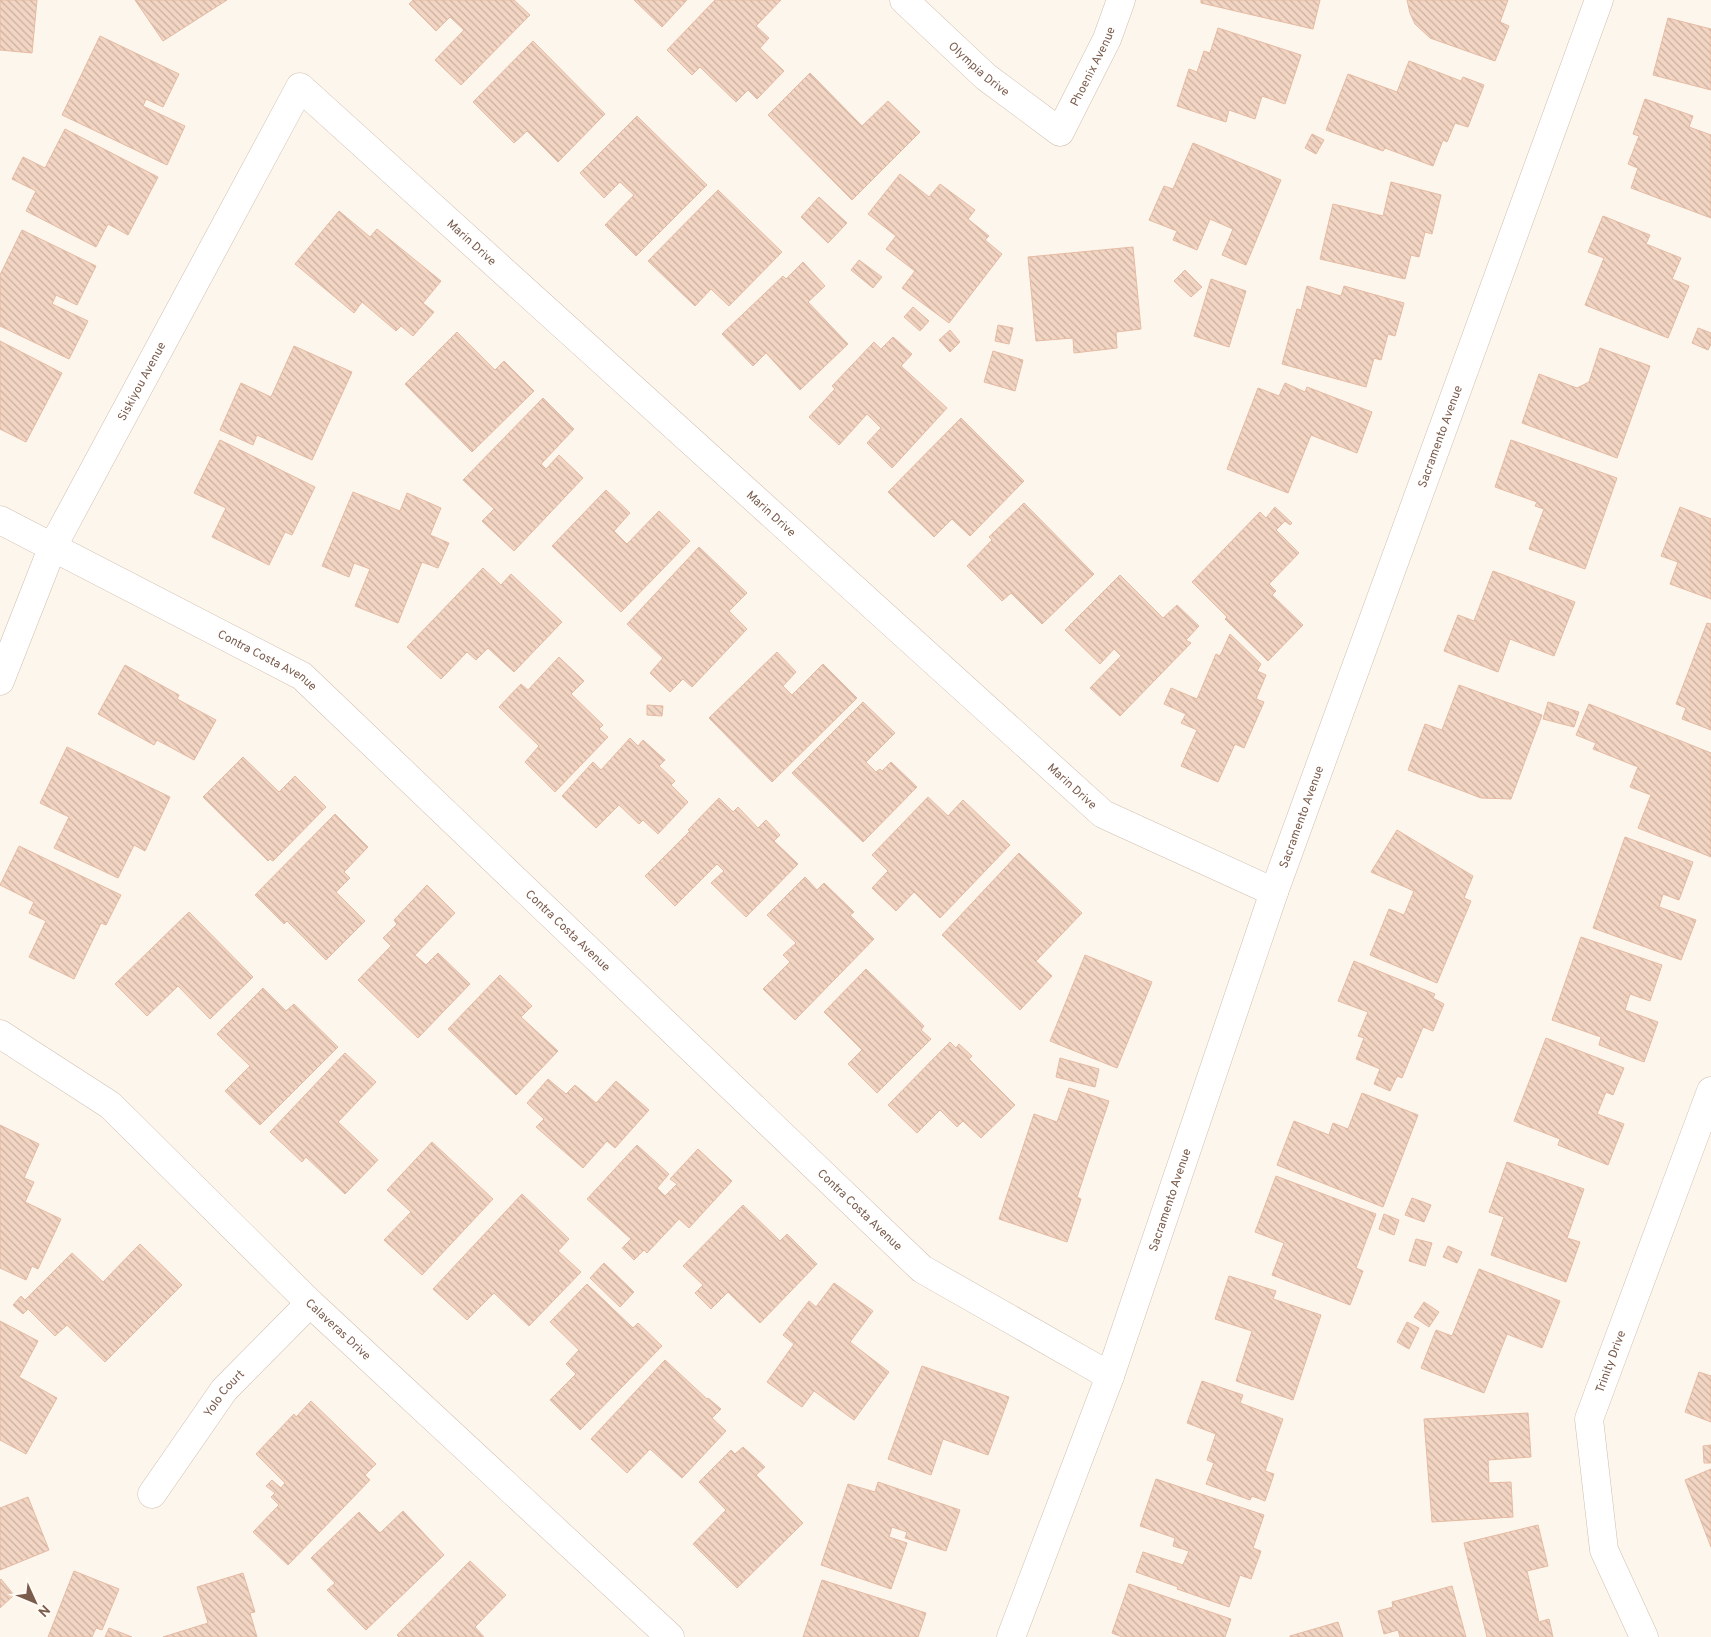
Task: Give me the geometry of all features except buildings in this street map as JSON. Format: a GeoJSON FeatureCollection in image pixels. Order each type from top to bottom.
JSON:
{"type":"FeatureCollection","features":[{"type":"Feature","properties":{"kind":"street","name":"Olympia Drive"},"geometry":{"type":"LineString","coordinates":[[904,0],[986,77],[1060,132]]}},
{"type":"Feature","properties":{"kind":"street","name":"Phoenix Avenue"},"geometry":{"type":"LineString","coordinates":[[1060,132],[1107,39],[1121,0]]}},
{"type":"Feature","properties":{"kind":"street","name":"Sacramento Avenue"},"geometry":{"type":"LineString","coordinates":[[1011,1637],[1110,1376],[1274,892],[1599,0]]}},
{"type":"Feature","properties":{"kind":"street","name":"Marin Drive"},"geometry":{"type":"LineString","coordinates":[[300,87],[1103,814],[1274,892]]}},
{"type":"Feature","properties":{"kind":"street","name":"Siskiyou Avenue"},"geometry":{"type":"LineString","coordinates":[[0,681],[53,546],[300,87]]}},
{"type":"Feature","properties":{"kind":"street","name":"Contra Costa Avenue"},"geometry":{"type":"LineString","coordinates":[[0,520],[302,676],[922,1269],[1110,1376]]}},
{"type":"Feature","properties":{"kind":"street","name":"Calaveras Drive"},"geometry":{"type":"LineString","coordinates":[[0,1034],[110,1105],[310,1303],[670,1637]]}},
{"type":"Feature","properties":{"kind":"street","name":"Trinity Drive"},"geometry":{"type":"LineString","coordinates":[[1644,1637],[1604,1550],[1589,1419],[1711,1090]]}},
{"type":"Feature","properties":{"kind":"street","name":"Yolo Court"},"geometry":{"type":"LineString","coordinates":[[152,1494],[224,1390],[310,1303]]}}]}
